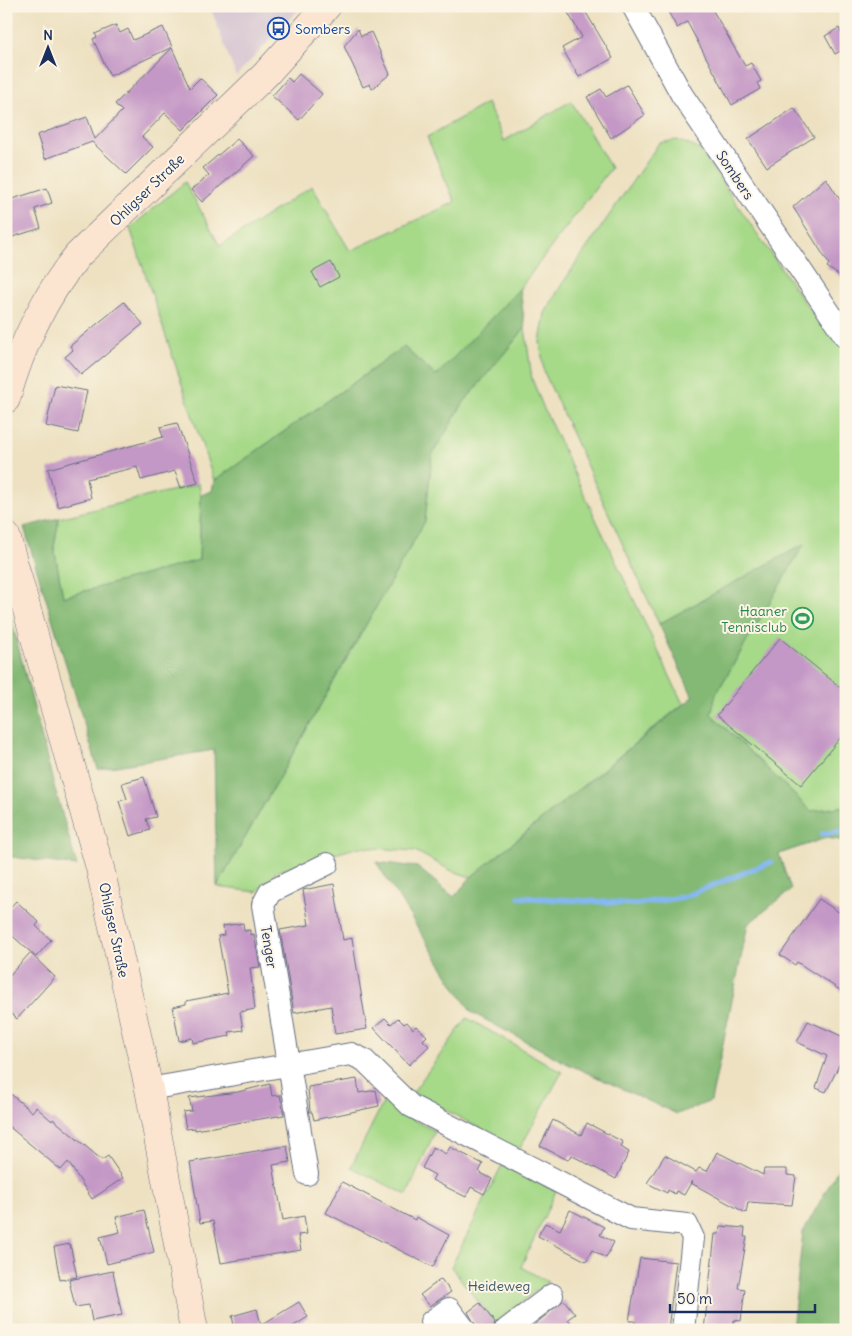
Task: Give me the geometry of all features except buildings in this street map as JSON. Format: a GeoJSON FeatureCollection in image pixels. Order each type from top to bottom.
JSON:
{"type":"FeatureCollection","features":[{"type":"Feature","properties":{"kind":"main road","name":"Ohligser Straße"},"geometry":{"type":"LineString","coordinates":[[6,399],[22,349],[44,303],[78,255],[265,75],[328,6]]}},
{"type":"Feature","properties":{"kind":"main road","name":"Ohligser Straße"},"geometry":{"type":"LineString","coordinates":[[6,536],[100,868],[149,1090],[194,1330]]}},
{"type":"Feature","properties":{"kind":"street","name":"Sombers"},"geometry":{"type":"LineString","coordinates":[[634,6],[682,95],[846,337]]}},
{"type":"Feature","properties":{"kind":"street","name":"Tenger"},"geometry":{"type":"LineString","coordinates":[[288,1066],[263,905],[270,892],[327,864]]}},
{"type":"Feature","properties":{"kind":"street"},"geometry":{"type":"LineString","coordinates":[[149,1090],[351,1054],[364,1060],[411,1106],[631,1219],[687,1225],[693,1238],[683,1330]]}},
{"type":"Feature","properties":{"kind":"street"},"geometry":{"type":"LineString","coordinates":[[288,1066],[307,1174]]}},
{"type":"Feature","properties":{"kind":"street"},"geometry":{"type":"LineString","coordinates":[[506,1330],[552,1294]]}},
{"type":"Feature","properties":{"kind":"street"},"geometry":{"type":"LineString","coordinates":[[438,1330],[432,1322],[449,1309],[465,1330]]}},
{"type":"Feature","properties":{"kind":"shaded area"},"geometry":{"type":"Polygon","coordinates":[[[210,6],[302,6],[236,76],[210,6]]]}},
{"type":"Feature","properties":{"kind":"green space"},"geometry":{"type":"Polygon","coordinates":[[[571,101],[611,168],[520,288],[436,377],[404,347],[214,481],[130,228],[185,182],[220,246],[312,186],[350,251],[455,202],[427,137],[487,103],[504,141],[571,101]]]}},
{"type":"Feature","properties":{"kind":"green space"},"geometry":{"type":"Polygon","coordinates":[[[677,140],[699,149],[802,299],[846,350],[846,806],[811,811],[711,714],[716,694],[803,545],[659,624],[544,372],[540,342],[545,313],[562,284],[659,143],[677,140]]]}},
{"type":"Feature","properties":{"kind":"green space"},"geometry":{"type":"Polygon","coordinates":[[[520,288],[525,328],[464,402],[432,455],[425,521],[217,887],[214,750],[98,769],[24,527],[59,518],[54,547],[63,597],[199,560],[201,495],[212,491],[214,481],[404,347],[436,376],[520,288]]]}},
{"type":"Feature","properties":{"kind":"green space"},"geometry":{"type":"Polygon","coordinates":[[[525,328],[532,379],[544,409],[683,704],[471,877],[452,871],[415,851],[359,847],[277,871],[257,892],[217,887],[425,521],[432,455],[464,402],[525,328]]]}},
{"type":"Feature","properties":{"kind":"green space"},"geometry":{"type":"Polygon","coordinates":[[[199,484],[201,495],[199,560],[63,597],[54,547],[59,518],[199,484]]]}},
{"type":"Feature","properties":{"kind":"green space"},"geometry":{"type":"Polygon","coordinates":[[[804,544],[716,694],[711,714],[811,811],[846,806],[846,841],[826,838],[779,854],[791,890],[748,924],[711,1101],[677,1114],[566,1063],[471,1012],[376,862],[417,867],[454,897],[471,877],[693,697],[659,624],[804,544]]]}},
{"type":"Feature","properties":{"kind":"green space"},"geometry":{"type":"Polygon","coordinates":[[[6,599],[53,782],[77,866],[6,856],[6,599]]]}},
{"type":"Feature","properties":{"kind":"green space"},"geometry":{"type":"Polygon","coordinates":[[[467,1018],[562,1072],[519,1150],[413,1092],[467,1018]]]}},
{"type":"Feature","properties":{"kind":"green space"},"geometry":{"type":"Polygon","coordinates":[[[385,1099],[398,1112],[435,1131],[407,1195],[351,1167],[385,1099]]]}},
{"type":"Feature","properties":{"kind":"green space"},"geometry":{"type":"Polygon","coordinates":[[[846,1155],[846,1330],[792,1330],[803,1232],[846,1155]]]}},
{"type":"Feature","properties":{"kind":"green space","name":"Heideweg"},"geometry":{"type":"Polygon","coordinates":[[[502,1165],[556,1191],[521,1267],[548,1282],[495,1323],[451,1267],[502,1165]]]}},
{"type":"Feature","properties":{"kind":"waterway"},"geometry":{"type":"LineString","coordinates":[[822,834],[846,831]]}},
{"type":"Feature","properties":{"kind":"waterway"},"geometry":{"type":"LineString","coordinates":[[519,897],[636,904],[683,897],[771,862]]}},
{"type":"Feature","properties":{"kind":"place","name":"Sombers"},"geometry":{"type":"Point","coordinates":[279,29]}},
{"type":"Feature","properties":{"kind":"place","name":"Haaner Tennisclub"},"geometry":{"type":"Point","coordinates":[803,619]}}]}
